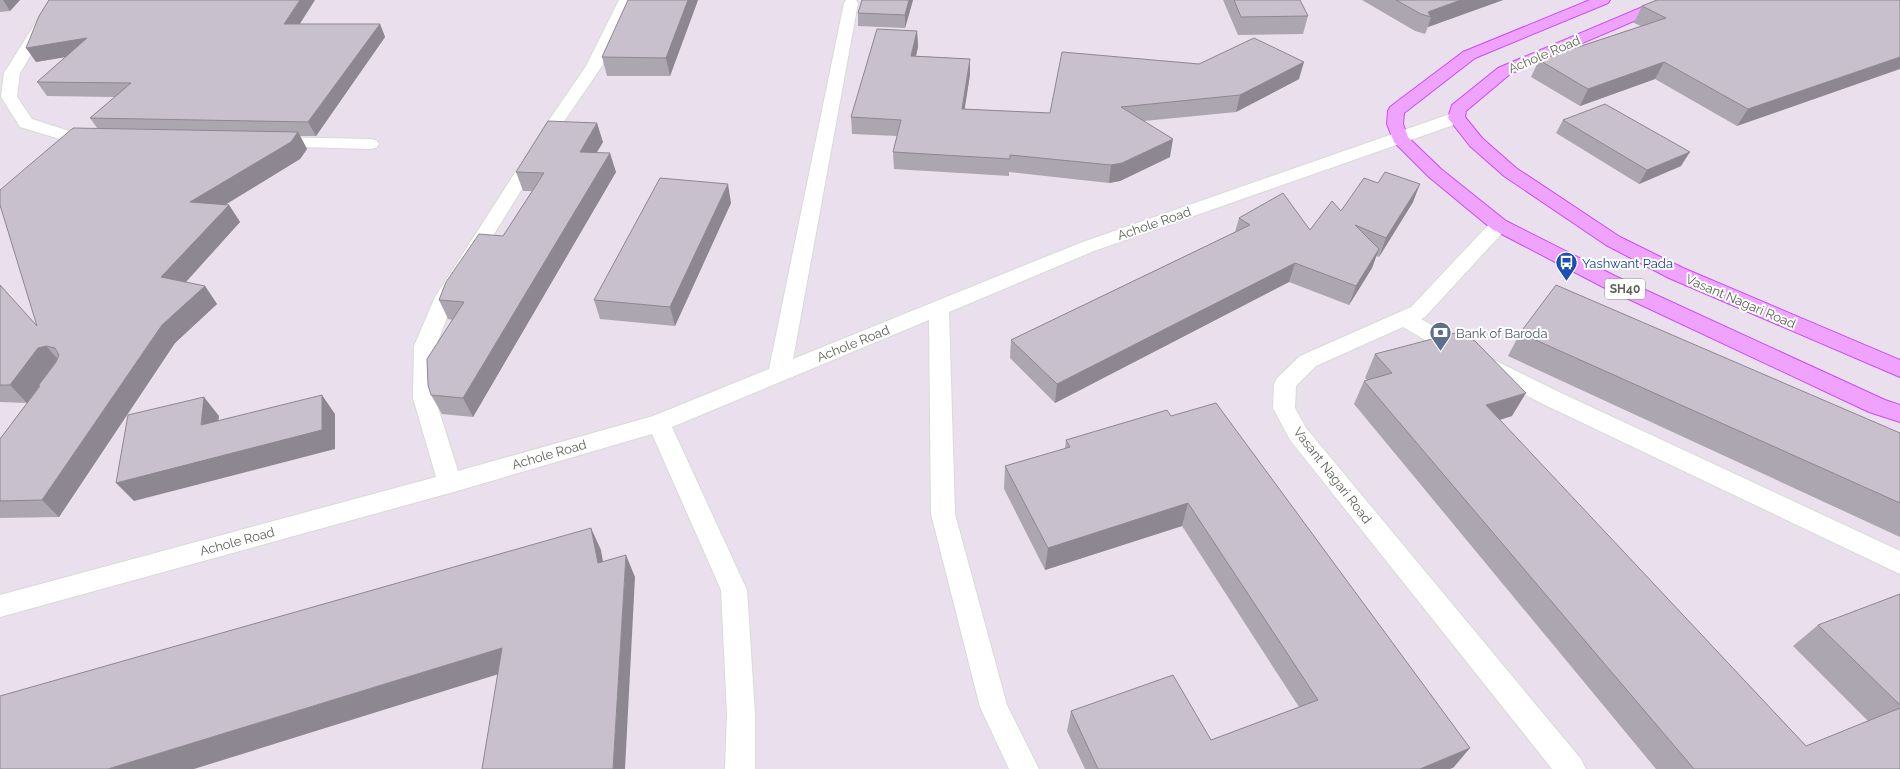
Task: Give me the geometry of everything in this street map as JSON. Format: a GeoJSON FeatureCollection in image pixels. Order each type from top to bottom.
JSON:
{"type":"FeatureCollection","features":[{"type":"Feature","properties":{"kind":"main road"},"geometry":{"type":"LineString","coordinates":[[1400,138],[1395,124],[1396,111],[1469,55],[1603,0]]}},
{"type":"Feature","properties":{"kind":"main road","name":"Achole Road"},"geometry":{"type":"LineString","coordinates":[[1456,118],[1458,109],[1504,71],[1671,0]]}},
{"type":"Feature","properties":{"kind":"main road","name":"Vasant Nagari Road"},"geometry":{"type":"LineString","coordinates":[[1456,118],[1476,142],[1510,172],[1613,241],[1676,273],[1900,369]]}},
{"type":"Feature","properties":{"kind":"main road","name":"SH40"},"geometry":{"type":"LineString","coordinates":[[1400,138],[1435,173],[1499,225],[1610,282],[1877,406],[1900,414]]}},
{"type":"Feature","properties":{"kind":"street"},"geometry":{"type":"LineString","coordinates":[[57,0],[12,73],[9,97],[26,123],[73,138],[112,139]]}},
{"type":"Feature","properties":{"kind":"street"},"geometry":{"type":"LineString","coordinates":[[450,483],[424,398],[426,346],[446,297],[553,126],[594,66],[626,0]]}},
{"type":"Feature","properties":{"kind":"street"},"geometry":{"type":"LineString","coordinates":[[779,374],[851,3]]}},
{"type":"Feature","properties":{"kind":"street","name":"Achole Road"},"geometry":{"type":"LineString","coordinates":[[0,606],[450,483],[659,423],[1087,247],[1456,118]]}},
{"type":"Feature","properties":{"kind":"street"},"geometry":{"type":"LineString","coordinates":[[260,142],[370,144]]}},
{"type":"Feature","properties":{"kind":"street","name":"Vasant Nagari Road"},"geometry":{"type":"LineString","coordinates":[[1499,225],[1418,312],[1308,361],[1285,384],[1284,408],[1298,434],[1571,769]]}},
{"type":"Feature","properties":{"kind":"street"},"geometry":{"type":"LineString","coordinates":[[939,307],[943,514],[994,707],[1024,769]]}},
{"type":"Feature","properties":{"kind":"street"},"geometry":{"type":"LineString","coordinates":[[1404,318],[1472,358],[1544,395],[1900,563]]}},
{"type":"Feature","properties":{"kind":"street"},"geometry":{"type":"LineString","coordinates":[[659,423],[734,590],[741,714],[740,769]]}},
{"type":"Feature","properties":{"kind":"building"},"geometry":{"type":"Polygon","coordinates":[[[49,0],[300,0],[284,24],[380,24],[308,122],[90,118],[131,83],[37,82],[87,38],[26,48],[39,16],[49,0]]]}},
{"type":"Feature","properties":{"kind":"building"},"geometry":{"type":"Polygon","coordinates":[[[628,0],[688,0],[666,58],[602,57],[628,0]]]}},
{"type":"Feature","properties":{"kind":"building"},"geometry":{"type":"Polygon","coordinates":[[[862,0],[909,0],[905,15],[858,13],[862,0]]]}},
{"type":"Feature","properties":{"kind":"building"},"geometry":{"type":"Polygon","coordinates":[[[1234,0],[1300,0],[1308,16],[1241,17],[1234,0]]]}},
{"type":"Feature","properties":{"kind":"building"},"geometry":{"type":"Polygon","coordinates":[[[1396,0],[1461,0],[1428,12],[1431,17],[1421,14],[1396,0]]]}},
{"type":"Feature","properties":{"kind":"building"},"geometry":{"type":"Polygon","coordinates":[[[1657,0],[1900,0],[1900,57],[1748,109],[1664,62],[1588,89],[1539,60],[1666,18],[1642,6],[1657,0]]]}},
{"type":"Feature","properties":{"kind":"building"},"geometry":{"type":"Polygon","coordinates":[[[877,29],[917,31],[911,56],[970,59],[962,109],[1050,113],[1062,52],[1199,64],[1254,38],[1304,62],[1240,95],[1121,107],[1173,139],[1122,163],[1111,165],[1010,155],[1010,159],[893,152],[901,120],[851,117],[877,29]]]}},
{"type":"Feature","properties":{"kind":"building"},"geometry":{"type":"Polygon","coordinates":[[[1605,104],[1690,152],[1647,170],[1563,120],[1605,104]]]}},
{"type":"Feature","properties":{"kind":"building"},"geometry":{"type":"Polygon","coordinates":[[[548,121],[597,123],[580,152],[610,153],[463,398],[431,395],[428,385],[427,359],[464,302],[439,300],[446,282],[479,234],[503,236],[544,173],[516,172],[548,121]]]}},
{"type":"Feature","properties":{"kind":"building"},"geometry":{"type":"Polygon","coordinates":[[[73,128],[298,132],[291,142],[190,202],[229,205],[161,277],[205,286],[162,325],[42,500],[0,501],[0,439],[40,386],[38,386],[56,362],[59,355],[55,348],[46,346],[38,348],[10,385],[0,385],[0,285],[37,326],[0,205],[0,190],[73,128]]]}},
{"type":"Feature","properties":{"kind":"building"},"geometry":{"type":"Polygon","coordinates":[[[1385,172],[1420,184],[1386,238],[1355,225],[1379,249],[1356,286],[1295,263],[1057,384],[1011,340],[1250,225],[1239,218],[1283,193],[1310,230],[1332,201],[1341,211],[1364,178],[1378,183],[1385,172]]]}},
{"type":"Feature","properties":{"kind":"building"},"geometry":{"type":"Polygon","coordinates":[[[660,178],[728,184],[670,307],[594,300],[660,178]]]}},
{"type":"Feature","properties":{"kind":"building"},"geometry":{"type":"Polygon","coordinates":[[[1556,285],[1900,433],[1900,503],[1520,333],[1556,285]]]}},
{"type":"Feature","properties":{"kind":"building"},"geometry":{"type":"Polygon","coordinates":[[[1459,332],[1475,341],[1526,393],[1486,405],[1806,746],[1900,708],[1900,769],[1694,769],[1364,381],[1392,373],[1375,354],[1459,332]]]}},
{"type":"Feature","properties":{"kind":"building"},"geometry":{"type":"Polygon","coordinates":[[[322,395],[322,430],[116,483],[128,415],[204,397],[201,425],[322,395]]]}},
{"type":"Feature","properties":{"kind":"building"},"geometry":{"type":"Polygon","coordinates":[[[1216,403],[1470,748],[1420,769],[1098,769],[1071,711],[1173,675],[1211,740],[1318,700],[1188,503],[1048,548],[1005,466],[1070,447],[1066,440],[1167,410],[1171,416],[1216,403]]]}},
{"type":"Feature","properties":{"kind":"building"},"geometry":{"type":"Polygon","coordinates":[[[591,528],[598,563],[626,555],[613,769],[482,769],[502,648],[108,769],[0,769],[0,696],[591,528]]]}},
{"type":"Feature","properties":{"kind":"building"},"geometry":{"type":"Polygon","coordinates":[[[1900,594],[1900,705],[1818,625],[1900,594]]]}},
{"type":"Feature","properties":{"kind":"place","name":"Yashwant Pada"},"geometry":{"type":"Point","coordinates":[1567,282]}},
{"type":"Feature","properties":{"kind":"place","name":"Bank of Baroda"},"geometry":{"type":"Point","coordinates":[1441,352]}}]}
